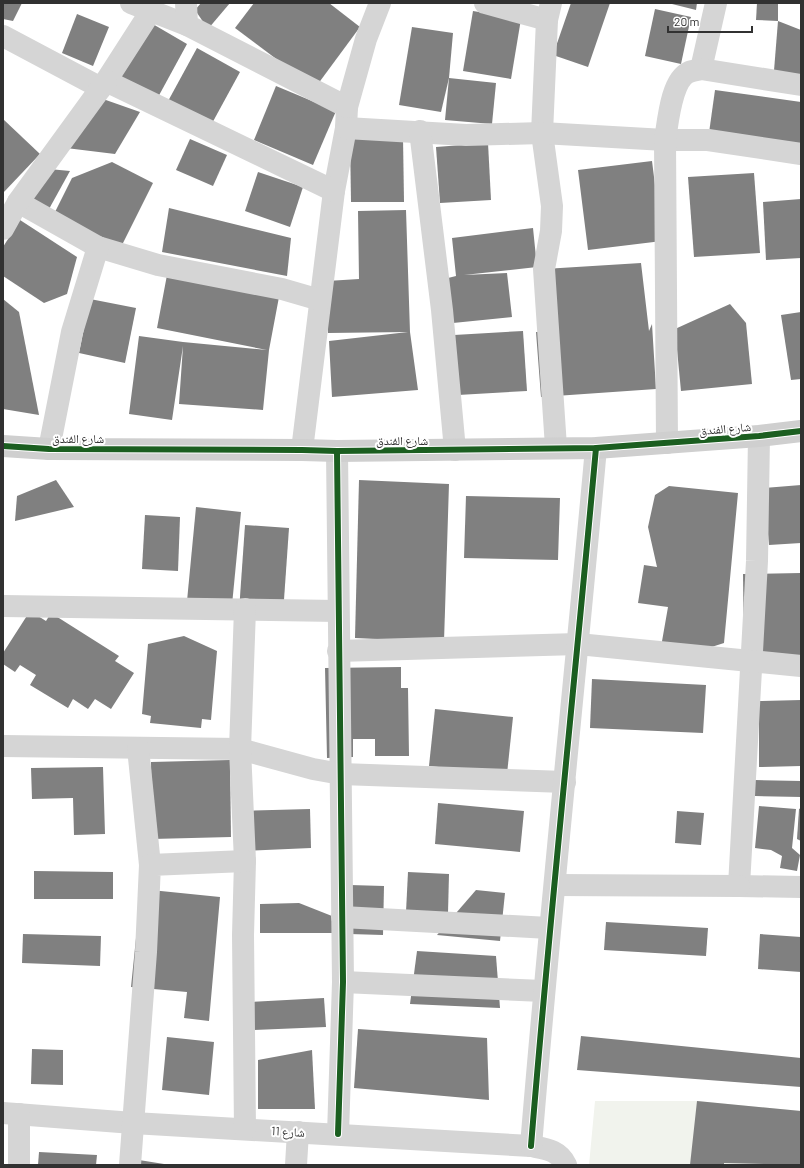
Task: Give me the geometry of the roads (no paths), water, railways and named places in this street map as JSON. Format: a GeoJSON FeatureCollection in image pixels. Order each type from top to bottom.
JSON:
{"type":"FeatureCollection","features":[{"type":"Feature","properties":{"kind":"street"},"geometry":{"type":"LineString","coordinates":[[186,3],[187,25]]}},
{"type":"Feature","properties":{"kind":"street"},"geometry":{"type":"LineString","coordinates":[[302,450],[334,191],[347,118],[366,39],[379,3]]}},
{"type":"Feature","properties":{"kind":"street"},"geometry":{"type":"LineString","coordinates":[[485,3],[549,11],[542,133],[552,206],[551,231],[544,269],[556,447]]}},
{"type":"Feature","properties":{"kind":"street"},"geometry":{"type":"LineString","coordinates":[[701,69],[716,3]]}},
{"type":"Feature","properties":{"kind":"street"},"geometry":{"type":"LineString","coordinates":[[3,227],[18,202],[103,84],[141,7],[187,25],[347,118],[420,131],[466,134],[542,133],[665,140],[708,140],[801,154]]}},
{"type":"Feature","properties":{"kind":"street"},"geometry":{"type":"LineString","coordinates":[[3,36],[334,191]]}},
{"type":"Feature","properties":{"kind":"street"},"geometry":{"type":"LineString","coordinates":[[667,443],[665,140],[671,104],[678,82],[688,72],[701,69],[801,85]]}},
{"type":"Feature","properties":{"kind":"street"},"geometry":{"type":"LineString","coordinates":[[420,131],[442,310],[455,450]]}},
{"type":"Feature","properties":{"kind":"street"},"geometry":{"type":"LineString","coordinates":[[18,202],[98,247],[158,265],[282,289],[320,300]]}},
{"type":"Feature","properties":{"kind":"street"},"geometry":{"type":"LineString","coordinates":[[49,449],[72,332],[98,247]]}},
{"type":"Feature","properties":{"kind":"street","name":"شارع الفندق"},"geometry":{"type":"LineString","coordinates":[[3,446],[49,449],[336,451],[556,447],[596,448],[758,436],[801,431]]}},
{"type":"Feature","properties":{"kind":"street"},"geometry":{"type":"LineString","coordinates":[[739,886],[757,561],[758,436]]}},
{"type":"Feature","properties":{"kind":"street"},"geometry":{"type":"LineString","coordinates":[[531,1146],[543,991],[555,885],[596,448]]}},
{"type":"Feature","properties":{"kind":"street"},"geometry":{"type":"LineString","coordinates":[[336,451],[343,982],[338,1134]]}},
{"type":"Feature","properties":{"kind":"street"},"geometry":{"type":"LineString","coordinates":[[3,606],[338,611]]}},
{"type":"Feature","properties":{"kind":"street"},"geometry":{"type":"LineString","coordinates":[[245,609],[240,749],[245,861],[243,935],[245,1129]]}},
{"type":"Feature","properties":{"kind":"street"},"geometry":{"type":"LineString","coordinates":[[338,650],[578,644],[801,666]]}},
{"type":"Feature","properties":{"kind":"street"},"geometry":{"type":"LineString","coordinates":[[3,746],[240,749],[313,769],[340,774],[565,782]]}},
{"type":"Feature","properties":{"kind":"street"},"geometry":{"type":"LineString","coordinates":[[130,1165],[146,952],[150,865],[138,748]]}},
{"type":"Feature","properties":{"kind":"street"},"geometry":{"type":"LineString","coordinates":[[150,865],[245,861]]}},
{"type":"Feature","properties":{"kind":"street"},"geometry":{"type":"LineString","coordinates":[[555,885],[801,886]]}},
{"type":"Feature","properties":{"kind":"street"},"geometry":{"type":"LineString","coordinates":[[342,917],[549,928]]}},
{"type":"Feature","properties":{"kind":"street"},"geometry":{"type":"LineString","coordinates":[[343,982],[543,991]]}},
{"type":"Feature","properties":{"kind":"street"},"geometry":{"type":"LineString","coordinates":[[11,1114],[19,1165]]}},
{"type":"Feature","properties":{"kind":"street","name":"شارع 11"},"geometry":{"type":"LineString","coordinates":[[11,1114],[133,1123],[531,1146],[553,1150],[562,1158],[566,1165]]}},
{"type":"Feature","properties":{"kind":"street"},"geometry":{"type":"LineString","coordinates":[[296,1165],[298,1132]]}}]}
